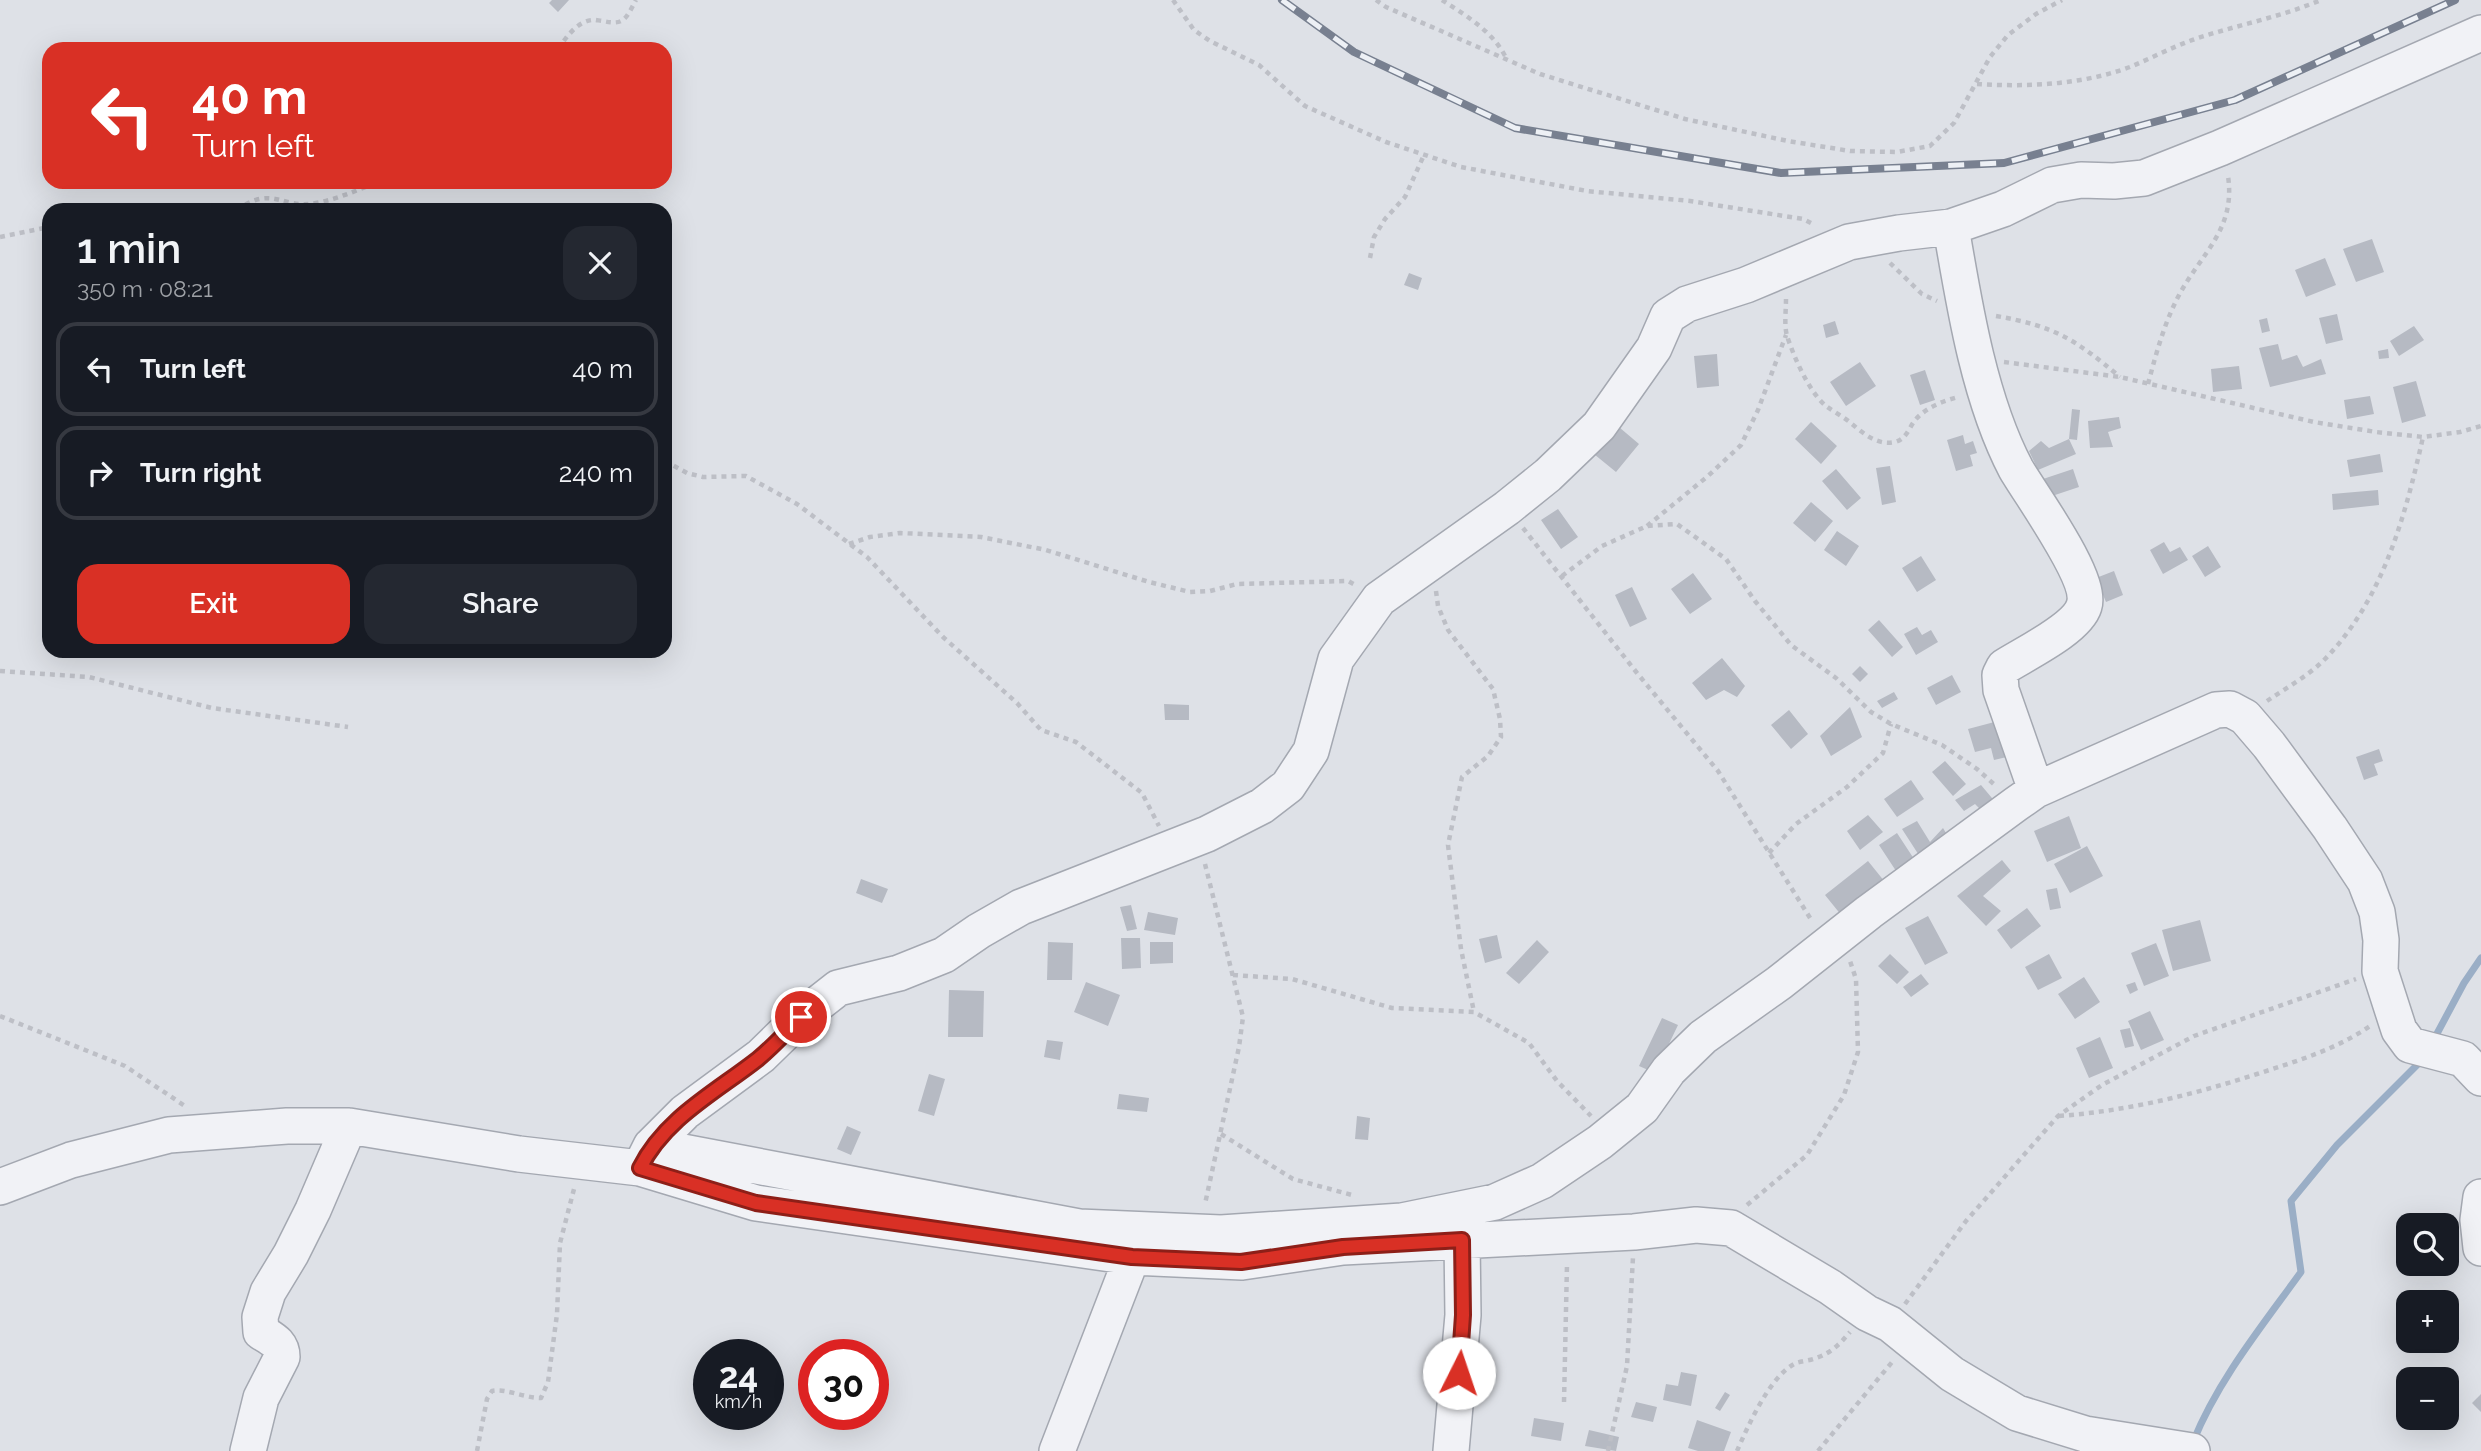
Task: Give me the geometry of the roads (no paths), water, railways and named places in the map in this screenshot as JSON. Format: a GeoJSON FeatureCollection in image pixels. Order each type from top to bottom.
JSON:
{"type":"FeatureCollection","features":[{"type":"Feature","properties":{"kind":"street"},"geometry":{"type":"LineString","coordinates":[[646,1157],[685,1112],[761,1056],[801,1017],[838,988],[899,973],[944,955],[1021,907],[1207,834],[1262,806],[1288,786],[1311,751],[1336,659],[1379,599],[1438,559],[1548,475],[1599,426],[1654,348],[1668,316],[1687,304],[1785,270],[1849,242],[1951,227],[2003,209],[2052,185],[2081,180],[2114,181],[2144,177],[2220,148],[2481,33]]}},
{"type":"Feature","properties":{"kind":"street"},"geometry":{"type":"LineString","coordinates":[[1951,227],[1966,310],[1998,427],[2016,468],[2072,561],[2084,591],[2084,606],[2071,623],[2004,667],[2000,675],[2001,690],[2026,797]]}},
{"type":"Feature","properties":{"kind":"street"},"geometry":{"type":"LineString","coordinates":[[0,1187],[71,1160],[169,1135],[287,1126],[349,1126],[519,1154],[581,1161],[646,1157],[1079,1227],[1220,1233],[1402,1221],[1495,1202],[1542,1181],[1609,1134],[1642,1108],[1669,1070],[1703,1037],[2026,797],[2216,710],[2230,709],[2245,717],[2269,745],[2365,881],[2377,912],[2381,940],[2380,971],[2399,1030],[2410,1045],[2463,1059],[2481,1078]]}},
{"type":"Feature","properties":{"kind":"street"},"geometry":{"type":"LineString","coordinates":[[248,1451],[261,1398],[282,1357],[278,1342],[261,1332],[260,1317],[268,1292],[313,1210],[349,1126]]}},
{"type":"Feature","properties":{"kind":"street"},"geometry":{"type":"LineString","coordinates":[[646,1157],[756,1203],[1132,1257],[1241,1262],[1343,1247],[1634,1232],[1696,1225],[1731,1228],[1830,1287],[1889,1326],[1952,1374],[2017,1413],[2085,1434],[2192,1451]]}},
{"type":"Feature","properties":{"kind":"street"},"geometry":{"type":"LineString","coordinates":[[2481,1197],[2478,1220],[2481,1248]]}},
{"type":"Feature","properties":{"kind":"street"},"geometry":{"type":"LineString","coordinates":[[1451,1451],[1463,1315],[1462,1240]]}},
{"type":"Feature","properties":{"kind":"street"},"geometry":{"type":"LineString","coordinates":[[1057,1451],[1132,1257]]}},
{"type":"Feature","properties":{"kind":"waterway"},"geometry":{"type":"LineString","coordinates":[[2432,1043],[2464,983],[2481,958]]}},
{"type":"Feature","properties":{"kind":"waterway"},"geometry":{"type":"LineString","coordinates":[[2193,1442],[2228,1375],[2301,1272],[2291,1201],[2337,1145],[2423,1059]]}},
{"type":"Feature","properties":{"kind":"railway"},"geometry":{"type":"LineString","coordinates":[[1282,0],[1354,52],[1515,128],[1781,173],[2004,163],[2235,100],[2455,0]]}}]}
